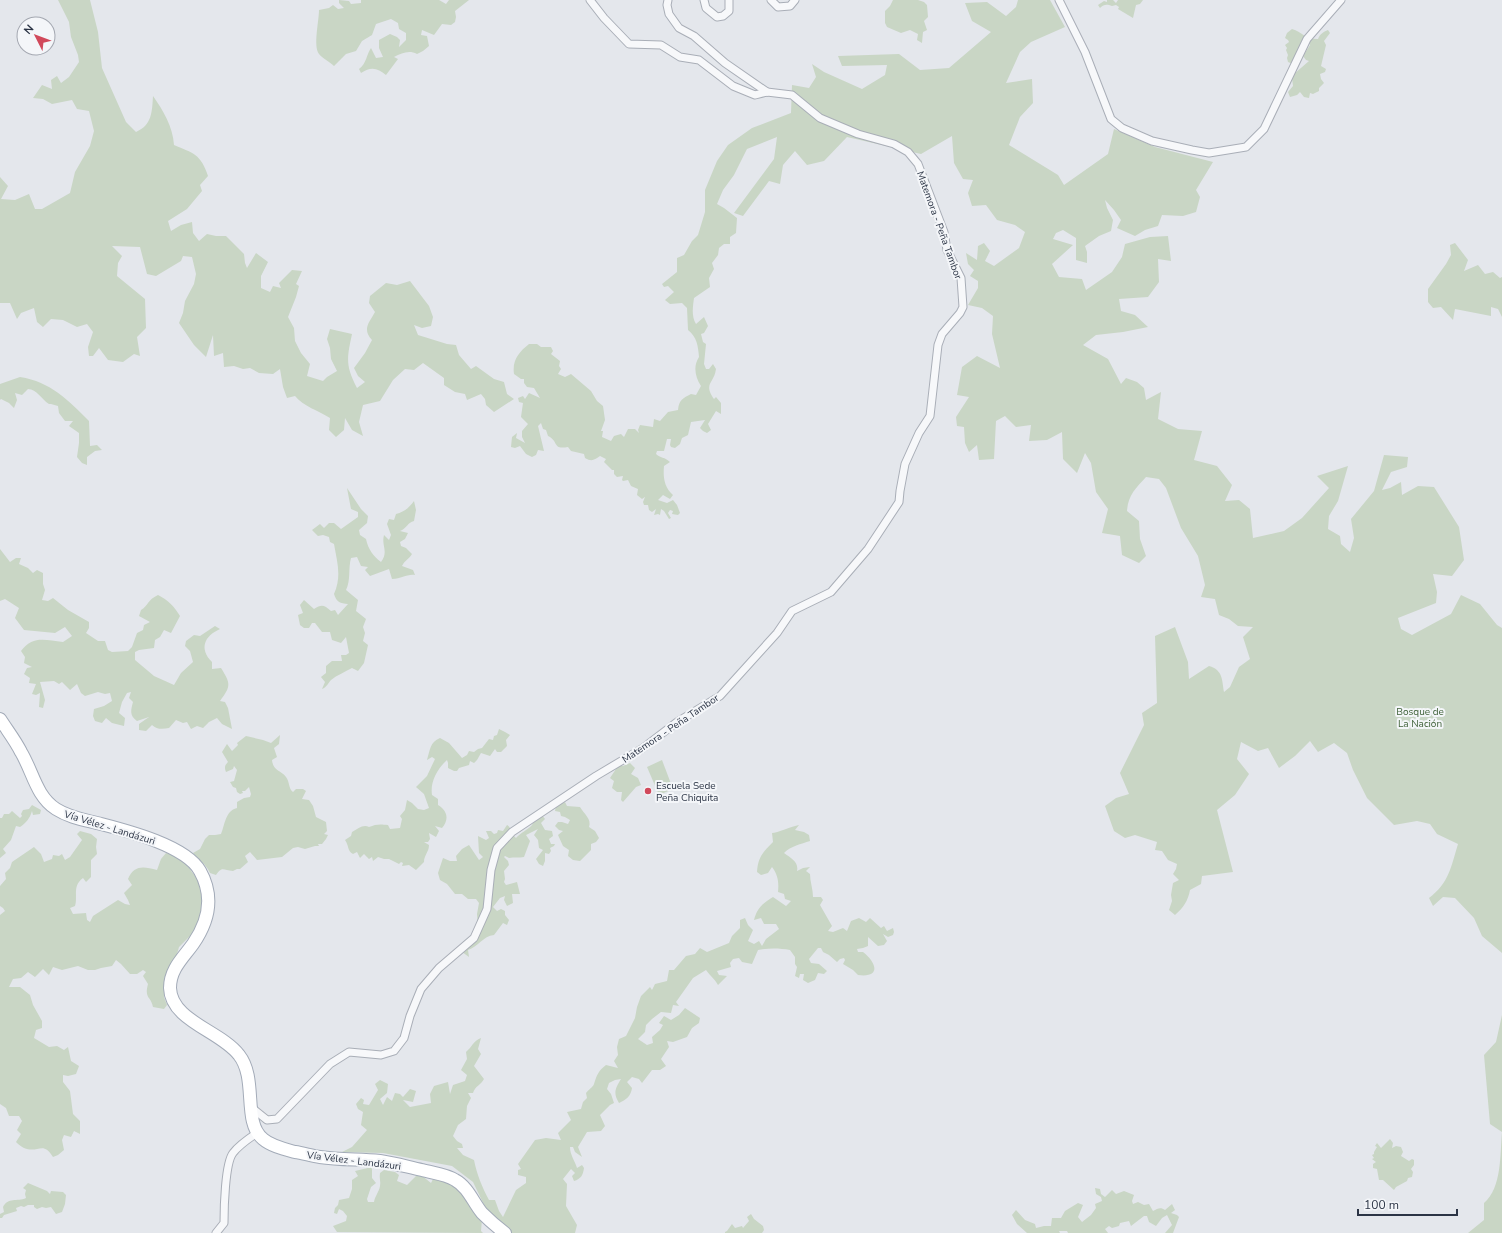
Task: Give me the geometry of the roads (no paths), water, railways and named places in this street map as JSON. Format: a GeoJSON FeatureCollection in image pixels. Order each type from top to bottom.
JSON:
{"type":"FeatureCollection","features":[{"type":"Feature","properties":{"kind":"main road","name":"Vía Vélez - Landázuri"},"geometry":{"type":"LineString","coordinates":[[0,719],[21,751],[39,791],[56,809],[69,816],[119,828],[174,848],[193,861],[200,871],[209,900],[207,918],[203,928],[193,944],[177,964],[171,978],[170,990],[172,999],[176,1006],[188,1019],[226,1041],[240,1055],[247,1069],[252,1119],[256,1133],[265,1141],[284,1149],[320,1158],[382,1161],[440,1174],[455,1180],[465,1187],[481,1212],[500,1230]]}},
{"type":"Feature","properties":{"kind":"street","name":"Matemora - Peña Tambor"},"geometry":{"type":"LineString","coordinates":[[251,1107],[267,1120],[277,1120],[330,1064],[349,1052],[381,1055],[394,1051],[404,1038],[410,1016],[421,989],[438,968],[474,938],[487,909],[491,870],[497,848],[512,832],[596,776],[643,748],[677,722],[720,696],[777,633],[792,611],[831,592],[868,549],[899,502],[905,464],[919,433],[930,416],[938,345],[942,334],[960,313],[963,306],[961,278],[947,250],[944,232],[918,164],[908,152],[894,144],[858,134],[820,118],[792,95],[767,92],[755,95],[733,86],[699,60],[680,57],[661,45],[629,44],[604,18],[590,0]]}},
{"type":"Feature","properties":{"kind":"street"},"geometry":{"type":"LineString","coordinates":[[668,0],[667,5],[669,14],[679,28],[694,36],[725,63],[767,92]]}},
{"type":"Feature","properties":{"kind":"street"},"geometry":{"type":"LineString","coordinates":[[704,0],[706,8],[717,16],[723,16],[729,11],[729,0]]}},
{"type":"Feature","properties":{"kind":"street"},"geometry":{"type":"LineString","coordinates":[[771,0],[778,7],[790,6],[794,0]]}},
{"type":"Feature","properties":{"kind":"street"},"geometry":{"type":"LineString","coordinates":[[1059,0],[1085,52],[1111,119],[1122,128],[1152,141],[1192,150],[1209,152],[1246,147],[1264,129],[1307,39],[1341,0]]}},
{"type":"Feature","properties":{"kind":"street"},"geometry":{"type":"LineString","coordinates":[[216,1233],[224,1224],[224,1194],[231,1154],[256,1133]]}},
{"type":"Feature","properties":{"kind":"place","name":"Escuela Sede Peña Chiquita"},"geometry":{"type":"Point","coordinates":[648,791]}},
{"type":"Feature","properties":{"kind":"park label","name":"Bosque de La Nación"},"geometry":{"type":"Point","coordinates":[1420,716]}}]}
